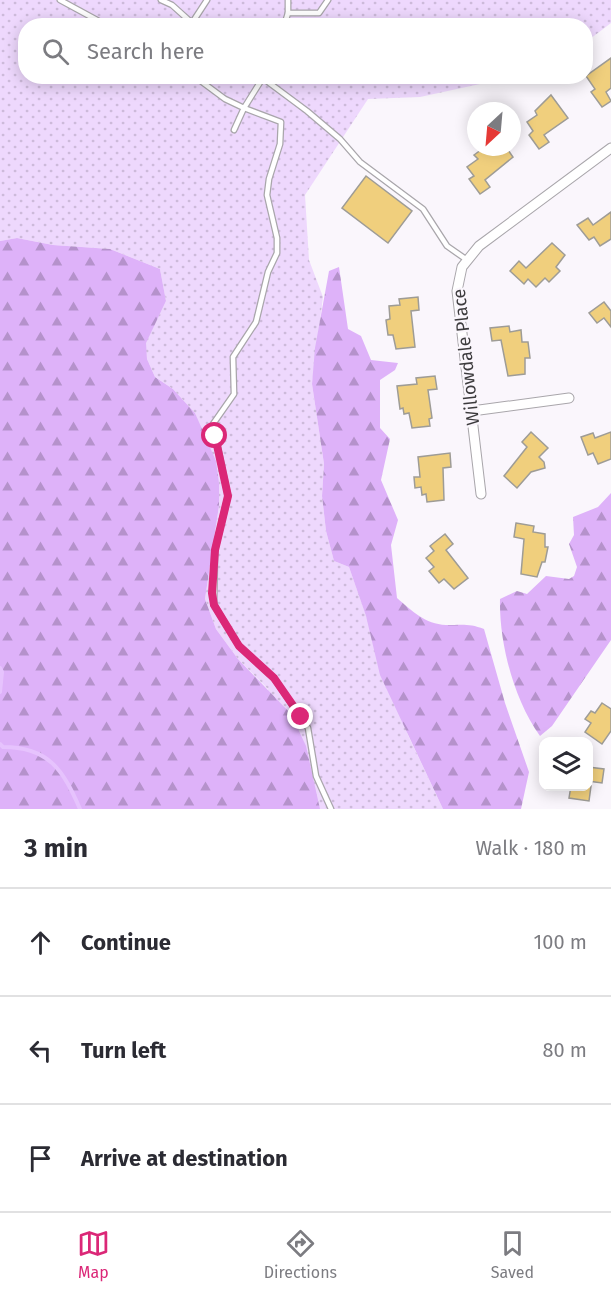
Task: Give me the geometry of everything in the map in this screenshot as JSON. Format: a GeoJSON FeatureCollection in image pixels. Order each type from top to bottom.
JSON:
{"type":"FeatureCollection","features":[{"type":"Feature","properties":{"kind":"street","name":"Willowdale Place"},"geometry":{"type":"LineString","coordinates":[[481,494],[457,291],[459,278],[467,260],[478,246],[611,148]]}},
{"type":"Feature","properties":{"kind":"street"},"geometry":{"type":"LineString","coordinates":[[472,411],[569,398]]}},
{"type":"Feature","properties":{"kind":"lane"},"geometry":{"type":"LineString","coordinates":[[60,0],[93,18]]}},
{"type":"Feature","properties":{"kind":"lane"},"geometry":{"type":"LineString","coordinates":[[161,0],[172,5],[186,18]]}},
{"type":"Feature","properties":{"kind":"lane"},"geometry":{"type":"LineString","coordinates":[[196,18],[207,0]]}},
{"type":"Feature","properties":{"kind":"lane"},"geometry":{"type":"LineString","coordinates":[[286,18],[288,0]]}},
{"type":"Feature","properties":{"kind":"lane"},"geometry":{"type":"LineString","coordinates":[[288,13],[319,13],[328,0]]}},
{"type":"Feature","properties":{"kind":"lane"},"geometry":{"type":"LineString","coordinates":[[205,84],[225,99],[281,122],[280,144],[269,179],[267,195],[277,238],[277,253],[268,272],[256,322],[232,357],[234,394],[213,424],[228,496],[215,550],[213,600],[239,646],[274,678],[308,728],[316,776],[331,809]]}},
{"type":"Feature","properties":{"kind":"lane"},"geometry":{"type":"LineString","coordinates":[[234,130],[258,84]]}},
{"type":"Feature","properties":{"kind":"lane"},"geometry":{"type":"LineString","coordinates":[[271,84],[340,139],[360,162],[423,209],[447,246],[467,260]]}},
{"type":"Feature","properties":{"kind":"shaded area"},"geometry":{"type":"Polygon","coordinates":[[[0,0],[611,0],[611,23],[593,37],[593,18],[18,18],[18,84],[480,84],[420,97],[368,99],[305,195],[309,260],[323,297],[312,384],[324,464],[322,496],[326,531],[334,561],[349,567],[408,735],[443,809],[272,809],[268,689],[238,659],[216,629],[205,599],[219,506],[219,483],[195,413],[173,389],[155,377],[147,359],[145,343],[166,301],[160,269],[110,249],[53,245],[17,238],[0,241],[0,0]]]}},
{"type":"Feature","properties":{"kind":"green space"},"geometry":{"type":"Polygon","coordinates":[[[17,238],[53,245],[110,249],[160,269],[166,301],[146,343],[147,359],[155,377],[173,389],[195,413],[216,461],[219,483],[219,506],[205,599],[216,629],[238,659],[291,714],[306,746],[320,809],[0,809],[0,241],[17,238]]]}},
{"type":"Feature","properties":{"kind":"green space"},"geometry":{"type":"Polygon","coordinates":[[[339,267],[348,329],[361,336],[371,360],[398,363],[395,370],[380,380],[380,428],[390,439],[381,480],[398,520],[391,545],[397,598],[419,616],[432,622],[446,625],[469,625],[484,629],[505,703],[529,772],[521,809],[443,809],[380,675],[366,616],[349,567],[334,561],[326,531],[322,496],[324,464],[312,384],[315,348],[329,271],[339,267]]]}},
{"type":"Feature","properties":{"kind":"green space"},"geometry":{"type":"Polygon","coordinates":[[[611,493],[611,640],[552,726],[540,736],[523,706],[510,671],[502,634],[500,599],[517,591],[527,594],[546,576],[569,579],[574,576],[577,567],[569,544],[574,535],[573,517],[598,507],[611,493]]]}},
{"type":"Feature","properties":{"kind":"building"},"geometry":{"type":"Polygon","coordinates":[[[611,58],[611,88],[606,92],[611,101],[602,107],[591,92],[595,89],[592,84],[593,71],[611,58]]]}},
{"type":"Feature","properties":{"kind":"building"},"geometry":{"type":"Polygon","coordinates":[[[551,95],[568,118],[544,135],[549,142],[539,149],[529,135],[533,131],[527,122],[537,115],[535,111],[551,95]]]}},
{"type":"Feature","properties":{"kind":"building"},"geometry":{"type":"Polygon","coordinates":[[[475,156],[513,157],[485,180],[490,187],[480,194],[469,179],[474,176],[467,167],[478,159],[475,156]]]}},
{"type":"Feature","properties":{"kind":"building"},"geometry":{"type":"Polygon","coordinates":[[[366,176],[412,211],[388,243],[342,208],[366,176]]]}},
{"type":"Feature","properties":{"kind":"building"},"geometry":{"type":"Polygon","coordinates":[[[611,212],[611,239],[600,246],[594,237],[589,240],[577,225],[588,218],[593,225],[611,212]]]}},
{"type":"Feature","properties":{"kind":"building"},"geometry":{"type":"Polygon","coordinates":[[[552,243],[565,255],[556,267],[560,271],[549,282],[545,278],[536,287],[528,279],[524,284],[510,271],[519,261],[526,268],[552,243]]]}},
{"type":"Feature","properties":{"kind":"building"},"geometry":{"type":"Polygon","coordinates":[[[418,297],[419,310],[411,311],[415,347],[396,349],[393,335],[388,335],[386,320],[390,319],[389,306],[400,305],[399,299],[418,297]]]}},
{"type":"Feature","properties":{"kind":"building"},"geometry":{"type":"Polygon","coordinates":[[[604,302],[611,311],[611,327],[604,318],[597,323],[589,313],[604,302]]]}},
{"type":"Feature","properties":{"kind":"building"},"geometry":{"type":"Polygon","coordinates":[[[509,326],[510,332],[521,330],[522,342],[528,342],[530,358],[525,358],[525,374],[508,376],[501,340],[492,341],[490,328],[509,326]]]}},
{"type":"Feature","properties":{"kind":"building"},"geometry":{"type":"Polygon","coordinates":[[[435,376],[437,389],[428,390],[432,418],[429,419],[430,426],[412,428],[409,413],[404,414],[403,408],[400,409],[397,386],[417,384],[416,378],[435,376]]]}},
{"type":"Feature","properties":{"kind":"building"},"geometry":{"type":"Polygon","coordinates":[[[531,432],[548,448],[539,457],[544,462],[545,468],[531,472],[517,488],[504,476],[527,447],[522,442],[531,432]]]}},
{"type":"Feature","properties":{"kind":"building"},"geometry":{"type":"Polygon","coordinates":[[[611,432],[611,459],[598,464],[593,453],[588,455],[581,437],[593,433],[595,438],[611,432]]]}},
{"type":"Feature","properties":{"kind":"building"},"geometry":{"type":"Polygon","coordinates":[[[450,453],[451,467],[443,468],[444,500],[427,502],[426,494],[422,495],[421,487],[415,488],[414,477],[420,477],[418,457],[450,453]]]}},
{"type":"Feature","properties":{"kind":"building"},"geometry":{"type":"Polygon","coordinates":[[[516,523],[534,526],[533,532],[545,534],[545,547],[548,547],[545,562],[542,562],[537,577],[521,574],[524,539],[514,537],[516,523]]]}},
{"type":"Feature","properties":{"kind":"building"},"geometry":{"type":"Polygon","coordinates":[[[445,534],[453,544],[446,550],[468,578],[454,589],[444,579],[439,583],[429,571],[434,567],[426,558],[434,551],[430,546],[445,534]]]}},
{"type":"Feature","properties":{"kind":"building"},"geometry":{"type":"Polygon","coordinates":[[[602,703],[611,709],[611,731],[602,744],[585,732],[591,723],[585,719],[591,711],[595,713],[602,703]]]}},
{"type":"Feature","properties":{"kind":"building"},"geometry":{"type":"Polygon","coordinates":[[[593,768],[604,769],[602,783],[593,782],[593,768]]]}},
{"type":"Feature","properties":{"kind":"building"},"geometry":{"type":"Polygon","coordinates":[[[570,791],[590,791],[589,801],[569,798],[570,791]]]}},
{"type":"Feature","properties":{"kind":"waterway"},"geometry":{"type":"LineString","coordinates":[[0,668],[2,672],[0,692]]}},
{"type":"Feature","properties":{"kind":"waterway"},"geometry":{"type":"LineString","coordinates":[[0,744],[3,747],[32,751],[52,763],[67,783],[80,809]]}},
{"type":"Feature","properties":{"kind":"route"},"geometry":{"type":"LineString","coordinates":[[215,436],[225,473],[228,496],[221,516],[215,550],[212,593],[214,605],[239,646],[274,678],[301,717]]}}]}
